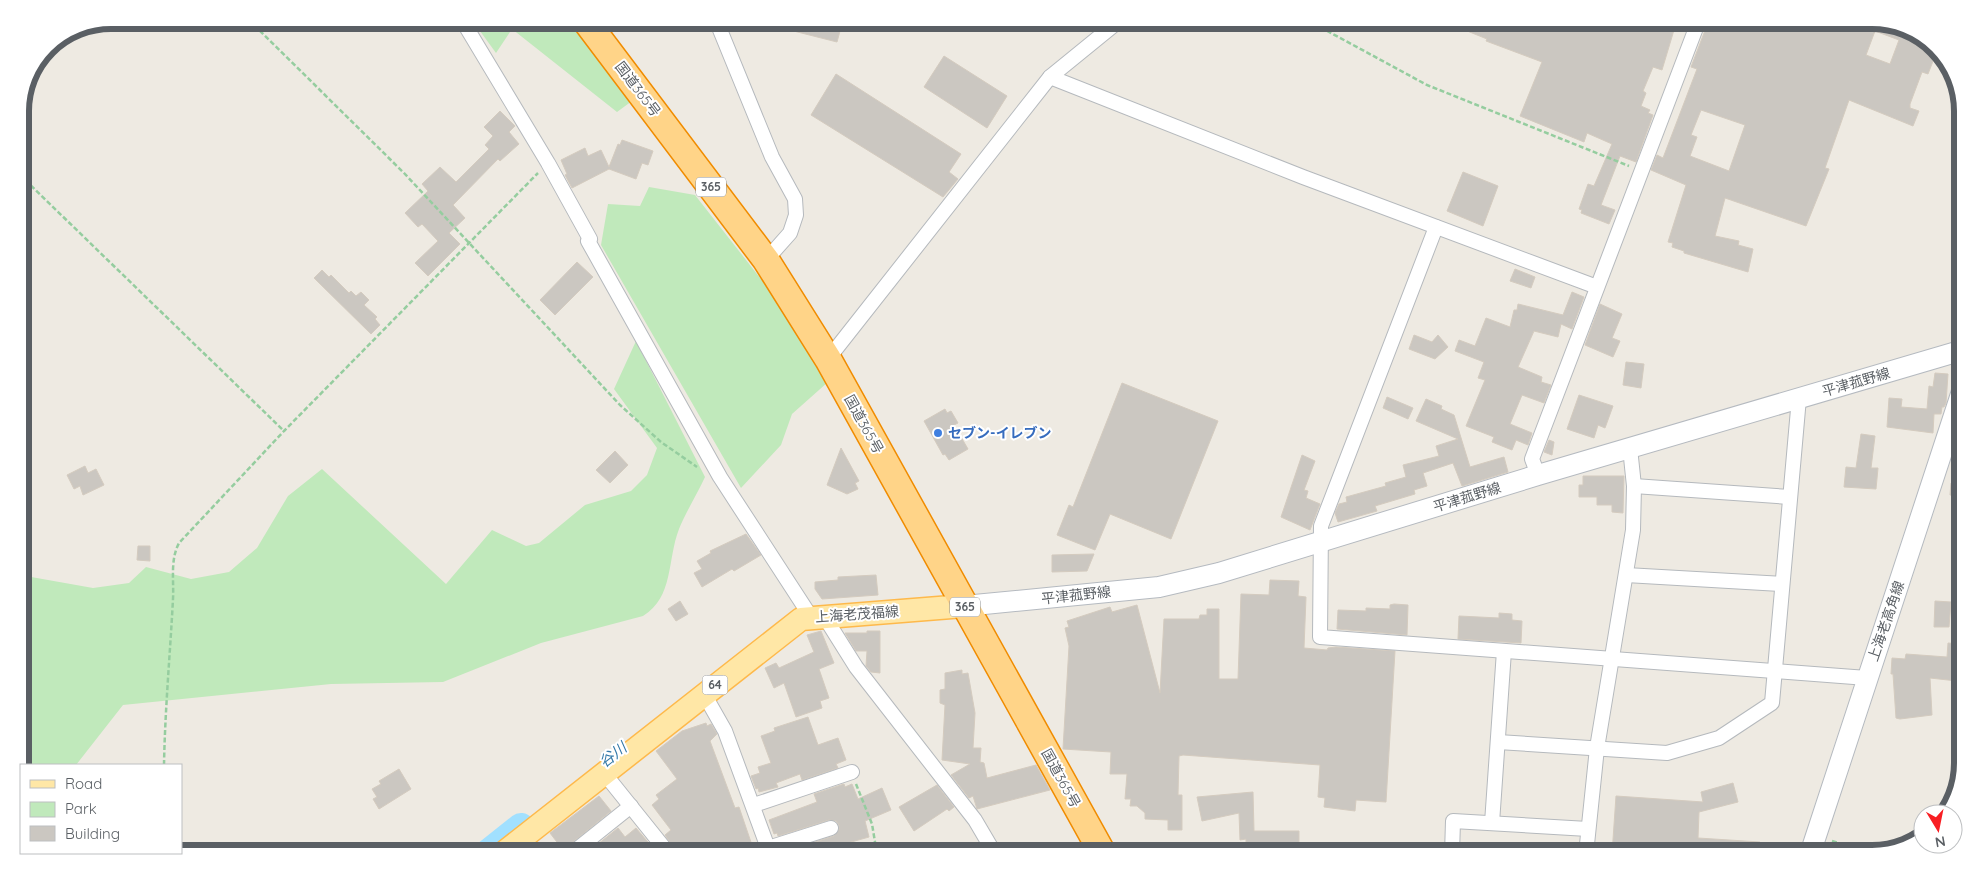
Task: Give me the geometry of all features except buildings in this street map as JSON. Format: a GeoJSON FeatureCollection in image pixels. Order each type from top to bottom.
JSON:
{"type":"FeatureCollection","features":[{"type":"Feature","properties":{"kind":"highway","name":"国道365号"},"geometry":{"type":"LineString","coordinates":[[592,29],[766,260],[828,359],[1098,845]]}},
{"type":"Feature","properties":{"kind":"main road","name":"平津菰野線"},"geometry":{"type":"LineString","coordinates":[[964,606],[1159,587],[1220,573],[1538,475],[1954,353]]}},
{"type":"Feature","properties":{"kind":"main road","name":"上海老高角線"},"geometry":{"type":"LineString","coordinates":[[1813,845],[1867,678],[1954,438]]}},
{"type":"Feature","properties":{"kind":"main road","name":"上海老茂福線"},"geometry":{"type":"LineString","coordinates":[[513,845],[801,619],[818,616],[964,606]]}},
{"type":"Feature","properties":{"kind":"street"},"geometry":{"type":"LineString","coordinates":[[467,29],[548,163],[590,239],[588,241],[720,477],[818,616],[975,820],[990,845]]}},
{"type":"Feature","properties":{"kind":"street"},"geometry":{"type":"LineString","coordinates":[[720,29],[772,157],[796,199],[796,215],[790,233],[766,260]]}},
{"type":"Feature","properties":{"kind":"street"},"geometry":{"type":"LineString","coordinates":[[828,359],[1050,78],[1109,29]]}},
{"type":"Feature","properties":{"kind":"street"},"geometry":{"type":"LineString","coordinates":[[1538,475],[1532,459],[1696,29]]}},
{"type":"Feature","properties":{"kind":"street"},"geometry":{"type":"LineString","coordinates":[[1050,78],[1597,287]]}},
{"type":"Feature","properties":{"kind":"street"},"geometry":{"type":"LineString","coordinates":[[1436,227],[1321,526],[1320,638],[1867,678]]}},
{"type":"Feature","properties":{"kind":"street"},"geometry":{"type":"LineString","coordinates":[[1498,742],[1667,753],[1719,738],[1772,703],[1799,398]]}},
{"type":"Feature","properties":{"kind":"street"},"geometry":{"type":"LineString","coordinates":[[1587,845],[1597,748],[1633,530],[1634,486],[1630,448]]}},
{"type":"Feature","properties":{"kind":"street"},"geometry":{"type":"LineString","coordinates":[[1634,486],[1790,497]]}},
{"type":"Feature","properties":{"kind":"street"},"geometry":{"type":"LineString","coordinates":[[1626,575],[1782,584]]}},
{"type":"Feature","properties":{"kind":"street"},"geometry":{"type":"LineString","coordinates":[[1492,823],[1504,651]]}},
{"type":"Feature","properties":{"kind":"street"},"geometry":{"type":"LineString","coordinates":[[704,694],[725,730],[754,805],[764,845]]}},
{"type":"Feature","properties":{"kind":"street"},"geometry":{"type":"LineString","coordinates":[[754,805],[852,772]]}},
{"type":"Feature","properties":{"kind":"street"},"geometry":{"type":"LineString","coordinates":[[604,773],[662,845]]}},
{"type":"Feature","properties":{"kind":"street"},"geometry":{"type":"LineString","coordinates":[[583,845],[631,806]]}},
{"type":"Feature","properties":{"kind":"street"},"geometry":{"type":"LineString","coordinates":[[1452,845],[1453,821],[1588,829]]}},
{"type":"Feature","properties":{"kind":"street"},"geometry":{"type":"LineString","coordinates":[[783,845],[831,828]]}},
{"type":"Feature","properties":{"kind":"path"},"geometry":{"type":"LineString","coordinates":[[259,29],[404,173],[467,243],[620,405],[682,458],[720,477]]}},
{"type":"Feature","properties":{"kind":"path"},"geometry":{"type":"LineString","coordinates":[[1322,29],[1427,86],[1642,171]]}},
{"type":"Feature","properties":{"kind":"path"},"geometry":{"type":"LineString","coordinates":[[164,764],[165,699],[174,598],[174,552],[179,543],[284,431],[467,243],[548,163]]}},
{"type":"Feature","properties":{"kind":"path"},"geometry":{"type":"LineString","coordinates":[[29,184],[284,431]]}},
{"type":"Feature","properties":{"kind":"path"},"geometry":{"type":"LineString","coordinates":[[852,772],[872,824],[876,845]]}},
{"type":"Feature","properties":{"kind":"green space"},"geometry":{"type":"Polygon","coordinates":[[[479,29],[512,29],[496,53],[479,29]]]}},
{"type":"Feature","properties":{"kind":"green space"},"geometry":{"type":"Polygon","coordinates":[[[512,29],[577,29],[632,101],[617,112],[512,29]]]}},
{"type":"Feature","properties":{"kind":"green space"},"geometry":{"type":"Polygon","coordinates":[[[649,187],[695,195],[768,288],[828,382],[792,414],[781,445],[741,488],[601,245],[608,204],[640,206],[649,187]]]}},
{"type":"Feature","properties":{"kind":"green space"},"geometry":{"type":"Polygon","coordinates":[[[636,341],[705,477],[679,529],[665,588],[653,608],[643,616],[541,643],[443,682],[331,684],[123,705],[77,764],[29,764],[29,577],[93,588],[129,583],[146,567],[191,579],[229,572],[257,548],[288,496],[322,469],[446,584],[492,530],[526,546],[539,543],[585,505],[631,491],[647,475],[657,448],[614,389],[636,341]]]}},
{"type":"Feature","properties":{"kind":"waterway","name":"谷川"},"geometry":{"type":"LineString","coordinates":[[498,845],[521,827]]}},
{"type":"Feature","properties":{"kind":"place","name":"セブン-イレブン"},"geometry":{"type":"Point","coordinates":[938,433]}}]}
